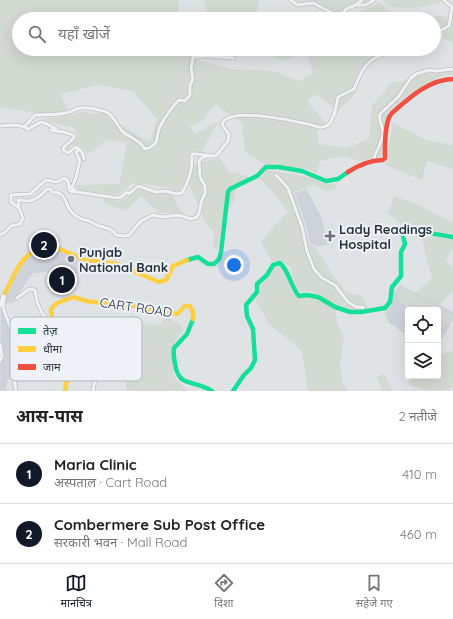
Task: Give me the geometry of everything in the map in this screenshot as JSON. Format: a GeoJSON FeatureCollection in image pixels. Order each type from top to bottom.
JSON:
{"type":"FeatureCollection","features":[{"type":"Feature","properties":{"kind":"main road"},"geometry":{"type":"LineString","coordinates":[[5,293],[19,265],[26,256],[46,245],[86,260],[117,264],[159,282],[166,280],[173,266],[188,260],[198,258],[208,264],[214,264],[219,259],[221,252],[227,195],[230,189],[257,176],[266,167],[302,172],[326,181],[338,179],[358,165],[376,160],[383,160],[390,116],[395,109],[409,101],[429,85],[445,79],[453,79]]}},
{"type":"Feature","properties":{"kind":"main road"},"geometry":{"type":"LineString","coordinates":[[233,391],[244,375],[252,368],[256,360],[253,343],[253,329],[247,316],[246,305],[257,292],[257,284],[267,275],[273,265],[280,263],[286,267],[293,291],[299,296],[310,294],[325,300],[340,310],[356,314],[363,313],[388,307],[391,301],[390,291],[392,286],[401,276],[401,252],[405,244],[403,236],[408,231],[419,234],[430,233],[453,237]]}},
{"type":"Feature","properties":{"kind":"main road","name":"CART ROAD"},"geometry":{"type":"LineString","coordinates":[[52,317],[51,309],[57,303],[74,297],[86,301],[138,306],[151,310],[177,314],[180,313],[185,306],[190,306],[194,314],[192,327],[187,335],[174,348],[175,373],[187,383],[203,384],[212,391]]}},
{"type":"Feature","properties":{"kind":"main road"},"geometry":{"type":"LineString","coordinates":[[65,391],[67,381]]}},
{"type":"Feature","properties":{"kind":"street"},"geometry":{"type":"LineString","coordinates":[[292,0],[297,4],[312,3],[330,12]]}},
{"type":"Feature","properties":{"kind":"street"},"geometry":{"type":"LineString","coordinates":[[344,12],[346,9],[356,5],[362,0]]}},
{"type":"Feature","properties":{"kind":"street"},"geometry":{"type":"LineString","coordinates":[[356,5],[366,5],[374,0]]}},
{"type":"Feature","properties":{"kind":"street"},"geometry":{"type":"LineString","coordinates":[[441,30],[449,26],[452,7],[444,0]]}},
{"type":"Feature","properties":{"kind":"street"},"geometry":{"type":"LineString","coordinates":[[26,127],[25,126],[36,115],[48,116],[71,112],[80,108],[100,109],[111,116],[125,134],[139,142],[145,149],[149,148],[156,143],[159,129],[174,105],[179,100],[185,101],[190,95],[190,85],[193,79],[191,68],[193,58],[209,56],[234,58]]}},
{"type":"Feature","properties":{"kind":"street"},"geometry":{"type":"LineString","coordinates":[[0,234],[3,234],[11,226],[20,224],[23,218],[18,200],[28,201],[36,198],[47,189],[51,189],[52,192],[59,192],[66,200],[71,211],[80,219],[106,227],[116,234],[125,236],[131,233],[141,221],[153,216],[162,217],[178,215],[188,219],[197,217],[199,214],[201,200],[205,194],[205,186],[200,177],[199,161],[203,157],[216,156],[228,141],[229,134],[222,125],[225,120],[236,116],[250,114],[308,124],[319,128],[326,126],[332,120],[338,96],[354,89],[360,72],[375,58],[380,56]]}},
{"type":"Feature","properties":{"kind":"street"},"geometry":{"type":"LineString","coordinates":[[376,160],[374,158],[380,147],[383,134],[380,114],[398,97],[411,78],[416,74],[429,70],[453,69]]}},
{"type":"Feature","properties":{"kind":"street"},"geometry":{"type":"LineString","coordinates":[[0,126],[15,125],[26,127],[26,129],[28,129],[41,122],[56,129],[50,130],[58,132],[64,131],[73,134],[74,138],[63,148],[64,151],[68,153],[76,147],[78,151],[83,154],[84,159]]}},
{"type":"Feature","properties":{"kind":"street"},"geometry":{"type":"LineString","coordinates":[[76,192],[72,187],[80,165],[78,151]]}},
{"type":"Feature","properties":{"kind":"street"},"geometry":{"type":"LineString","coordinates":[[72,155],[78,151]]}},
{"type":"Feature","properties":{"kind":"street"},"geometry":{"type":"LineString","coordinates":[[19,208],[11,202],[12,195],[30,194],[46,180],[54,183],[64,178],[68,181],[70,191],[117,198],[121,197],[127,192],[129,194],[138,186],[156,192],[166,191],[176,194],[182,193],[189,181],[192,165],[192,154],[212,156]]}},
{"type":"Feature","properties":{"kind":"street"},"geometry":{"type":"LineString","coordinates":[[276,175],[288,188],[302,227],[307,251],[314,269],[322,278],[335,285],[348,302],[356,307],[363,307],[363,313]]}},
{"type":"Feature","properties":{"kind":"street"},"geometry":{"type":"LineString","coordinates":[[17,298],[29,289],[35,290],[37,302],[45,317]]}},
{"type":"Feature","properties":{"kind":"street"},"geometry":{"type":"LineString","coordinates":[[0,306],[5,293]]}},
{"type":"Feature","properties":{"kind":"street"},"geometry":{"type":"LineString","coordinates":[[5,293],[3,308],[10,326]]}},
{"type":"Feature","properties":{"kind":"street"},"geometry":{"type":"LineString","coordinates":[[0,344],[2,356],[0,361]]}},
{"type":"Feature","properties":{"kind":"street"},"geometry":{"type":"LineString","coordinates":[[14,381],[16,391]]}},
{"type":"Feature","properties":{"kind":"street"},"geometry":{"type":"LineString","coordinates":[[93,391],[96,381]]}},
{"type":"Feature","properties":{"kind":"shaded area"},"geometry":{"type":"Polygon","coordinates":[[[0,0],[179,0],[178,12],[12,12],[12,56],[194,56],[198,60],[230,69],[273,71],[300,81],[313,72],[308,56],[375,56],[359,70],[356,93],[338,111],[315,94],[307,101],[326,123],[317,131],[319,144],[347,148],[369,139],[372,106],[392,82],[402,81],[423,74],[453,71],[453,75],[445,75],[432,81],[390,109],[381,157],[358,161],[345,156],[320,161],[317,173],[303,168],[266,165],[245,152],[242,123],[216,105],[210,110],[204,120],[190,126],[194,134],[216,122],[218,123],[201,152],[190,153],[188,173],[185,182],[179,191],[174,191],[165,187],[133,183],[121,192],[114,195],[77,190],[77,185],[119,184],[127,143],[107,140],[88,154],[80,145],[71,146],[68,150],[66,147],[78,136],[74,128],[51,123],[43,119],[73,115],[83,111],[95,114],[102,112],[150,142],[157,119],[133,91],[98,85],[61,94],[68,111],[35,113],[0,107],[0,0]]]}},
{"type":"Feature","properties":{"kind":"shaded area"},"geometry":{"type":"Polygon","coordinates":[[[204,0],[259,0],[257,12],[205,12],[206,11],[204,0]]]}},
{"type":"Feature","properties":{"kind":"shaded area"},"geometry":{"type":"Polygon","coordinates":[[[295,0],[371,0],[349,6],[342,11],[332,10],[314,1],[298,2],[295,0]]]}},
{"type":"Feature","properties":{"kind":"shaded area"},"geometry":{"type":"Polygon","coordinates":[[[382,0],[442,0],[440,3],[412,8],[391,7],[382,0]]]}},
{"type":"Feature","properties":{"kind":"shaded area"},"geometry":{"type":"Polygon","coordinates":[[[379,3],[391,12],[359,12],[379,3]]]}},
{"type":"Feature","properties":{"kind":"shaded area"},"geometry":{"type":"Polygon","coordinates":[[[441,16],[448,18],[447,26],[441,29],[441,16]]]}},
{"type":"Feature","properties":{"kind":"shaded area"},"geometry":{"type":"Polygon","coordinates":[[[453,22],[453,42],[443,39],[442,35],[453,22]]]}},
{"type":"Feature","properties":{"kind":"shaded area"},"geometry":{"type":"Polygon","coordinates":[[[270,56],[294,56],[286,61],[270,56]]]}},
{"type":"Feature","properties":{"kind":"shaded area"},"geometry":{"type":"Polygon","coordinates":[[[393,123],[426,140],[453,145],[453,169],[427,161],[422,180],[385,165],[393,123]]]}},
{"type":"Feature","properties":{"kind":"shaded area"},"geometry":{"type":"Polygon","coordinates":[[[219,158],[230,172],[248,176],[249,178],[238,184],[233,205],[224,208],[217,250],[213,248],[214,231],[206,224],[189,185],[194,165],[219,158]]]}},
{"type":"Feature","properties":{"kind":"shaded area"},"geometry":{"type":"Polygon","coordinates":[[[267,170],[310,177],[326,184],[335,184],[336,189],[327,191],[314,185],[294,192],[309,245],[315,247],[333,275],[347,293],[362,296],[368,309],[358,311],[342,308],[311,291],[300,292],[295,288],[291,268],[281,260],[272,262],[261,242],[288,212],[273,192],[259,178],[267,170]]]}},
{"type":"Feature","properties":{"kind":"shaded area"},"geometry":{"type":"Polygon","coordinates":[[[140,189],[157,194],[173,196],[182,213],[159,213],[141,196],[126,211],[106,204],[103,198],[120,201],[140,189]]]}},
{"type":"Feature","properties":{"kind":"shaded area"},"geometry":{"type":"Polygon","coordinates":[[[306,189],[321,216],[328,245],[316,246],[310,244],[305,222],[295,193],[306,189]]]}},
{"type":"Feature","properties":{"kind":"shaded area"},"geometry":{"type":"Polygon","coordinates":[[[394,196],[417,204],[453,223],[453,234],[429,230],[419,231],[405,227],[388,213],[394,196]]]}},
{"type":"Feature","properties":{"kind":"shaded area"},"geometry":{"type":"Polygon","coordinates":[[[421,236],[453,239],[453,248],[446,260],[453,268],[453,293],[452,292],[439,305],[415,293],[432,278],[421,236]]]}},
{"type":"Feature","properties":{"kind":"shaded area"},"geometry":{"type":"Polygon","coordinates":[[[41,245],[82,257],[80,274],[59,271],[33,273],[14,302],[5,304],[4,312],[10,332],[10,378],[7,382],[7,391],[0,391],[1,299],[21,259],[41,245]]]}},
{"type":"Feature","properties":{"kind":"shaded area"},"geometry":{"type":"Polygon","coordinates":[[[274,267],[279,267],[285,272],[292,292],[299,298],[311,296],[336,310],[337,324],[344,336],[340,367],[343,382],[347,391],[308,391],[302,351],[270,325],[255,300],[260,292],[259,286],[269,276],[274,267]]]}},
{"type":"Feature","properties":{"kind":"shaded area"},"geometry":{"type":"Polygon","coordinates":[[[400,285],[453,312],[453,318],[443,338],[441,339],[441,307],[405,307],[405,334],[388,322],[385,311],[391,305],[393,293],[400,285]]]}},
{"type":"Feature","properties":{"kind":"shaded area"},"geometry":{"type":"Polygon","coordinates":[[[403,287],[437,307],[407,307],[396,300],[403,287]]]}},
{"type":"Feature","properties":{"kind":"shaded area"},"geometry":{"type":"Polygon","coordinates":[[[441,309],[451,315],[444,328],[441,326],[441,309]]]}},
{"type":"Feature","properties":{"kind":"shaded area"},"geometry":{"type":"Polygon","coordinates":[[[164,315],[184,328],[172,347],[173,373],[176,379],[188,391],[127,391],[125,381],[142,381],[142,323],[155,326],[163,323],[164,315]]]}},
{"type":"Feature","properties":{"kind":"shaded area"},"geometry":{"type":"Polygon","coordinates":[[[453,351],[453,386],[449,390],[424,390],[407,384],[411,379],[441,379],[441,354],[453,351]]]}},
{"type":"Feature","properties":{"kind":"shaded area"},"geometry":{"type":"Polygon","coordinates":[[[384,374],[393,391],[383,391],[376,377],[384,374]]]}},
{"type":"Feature","properties":{"kind":"traffic: fast"},"geometry":{"type":"LineString","coordinates":[[187,260],[198,257],[208,264],[214,264],[219,259],[228,192],[230,189],[257,176],[266,167],[278,167],[302,171],[326,181],[338,179],[348,172]]}},
{"type":"Feature","properties":{"kind":"traffic: fast"},"geometry":{"type":"LineString","coordinates":[[233,391],[251,368],[255,360],[253,329],[247,316],[246,305],[257,292],[257,284],[267,275],[273,265],[280,263],[299,296],[307,295],[318,297],[335,307],[350,312],[361,312],[385,308],[390,302],[392,287],[401,276],[401,252],[405,244],[403,236],[408,231],[419,234],[429,233],[453,237]]}},
{"type":"Feature","properties":{"kind":"traffic: fast"},"geometry":{"type":"LineString","coordinates":[[193,319],[187,334],[174,348],[174,358],[177,372],[184,380],[212,391]]}},
{"type":"Feature","properties":{"kind":"traffic: slow"},"geometry":{"type":"LineString","coordinates":[[5,293],[20,264],[30,253],[46,245],[86,260],[117,264],[159,282],[166,280],[173,266],[187,260]]}},
{"type":"Feature","properties":{"kind":"traffic: slow"},"geometry":{"type":"LineString","coordinates":[[52,317],[51,309],[57,303],[74,297],[86,301],[138,306],[151,310],[177,314],[185,306],[190,306],[193,312],[193,319]]}},
{"type":"Feature","properties":{"kind":"traffic: slow"},"geometry":{"type":"LineString","coordinates":[[65,391],[67,381]]}},
{"type":"Feature","properties":{"kind":"traffic: jam"},"geometry":{"type":"LineString","coordinates":[[348,172],[365,163],[383,160],[385,158],[386,128],[389,117],[392,113],[420,90],[436,82],[453,79]]}},
{"type":"Feature","properties":{"kind":"place","name":"Lady Readings Hospital"},"geometry":{"type":"Point","coordinates":[330,236]}},
{"type":"Feature","properties":{"kind":"place","name":"Combermere Sub Post Office"},"geometry":{"type":"Point","coordinates":[44,245]}},
{"type":"Feature","properties":{"kind":"place","name":"Punjab National Bank"},"geometry":{"type":"Point","coordinates":[71,259]}},
{"type":"Feature","properties":{"kind":"place","name":"Maria Clinic"},"geometry":{"type":"Point","coordinates":[62,280]}}]}
